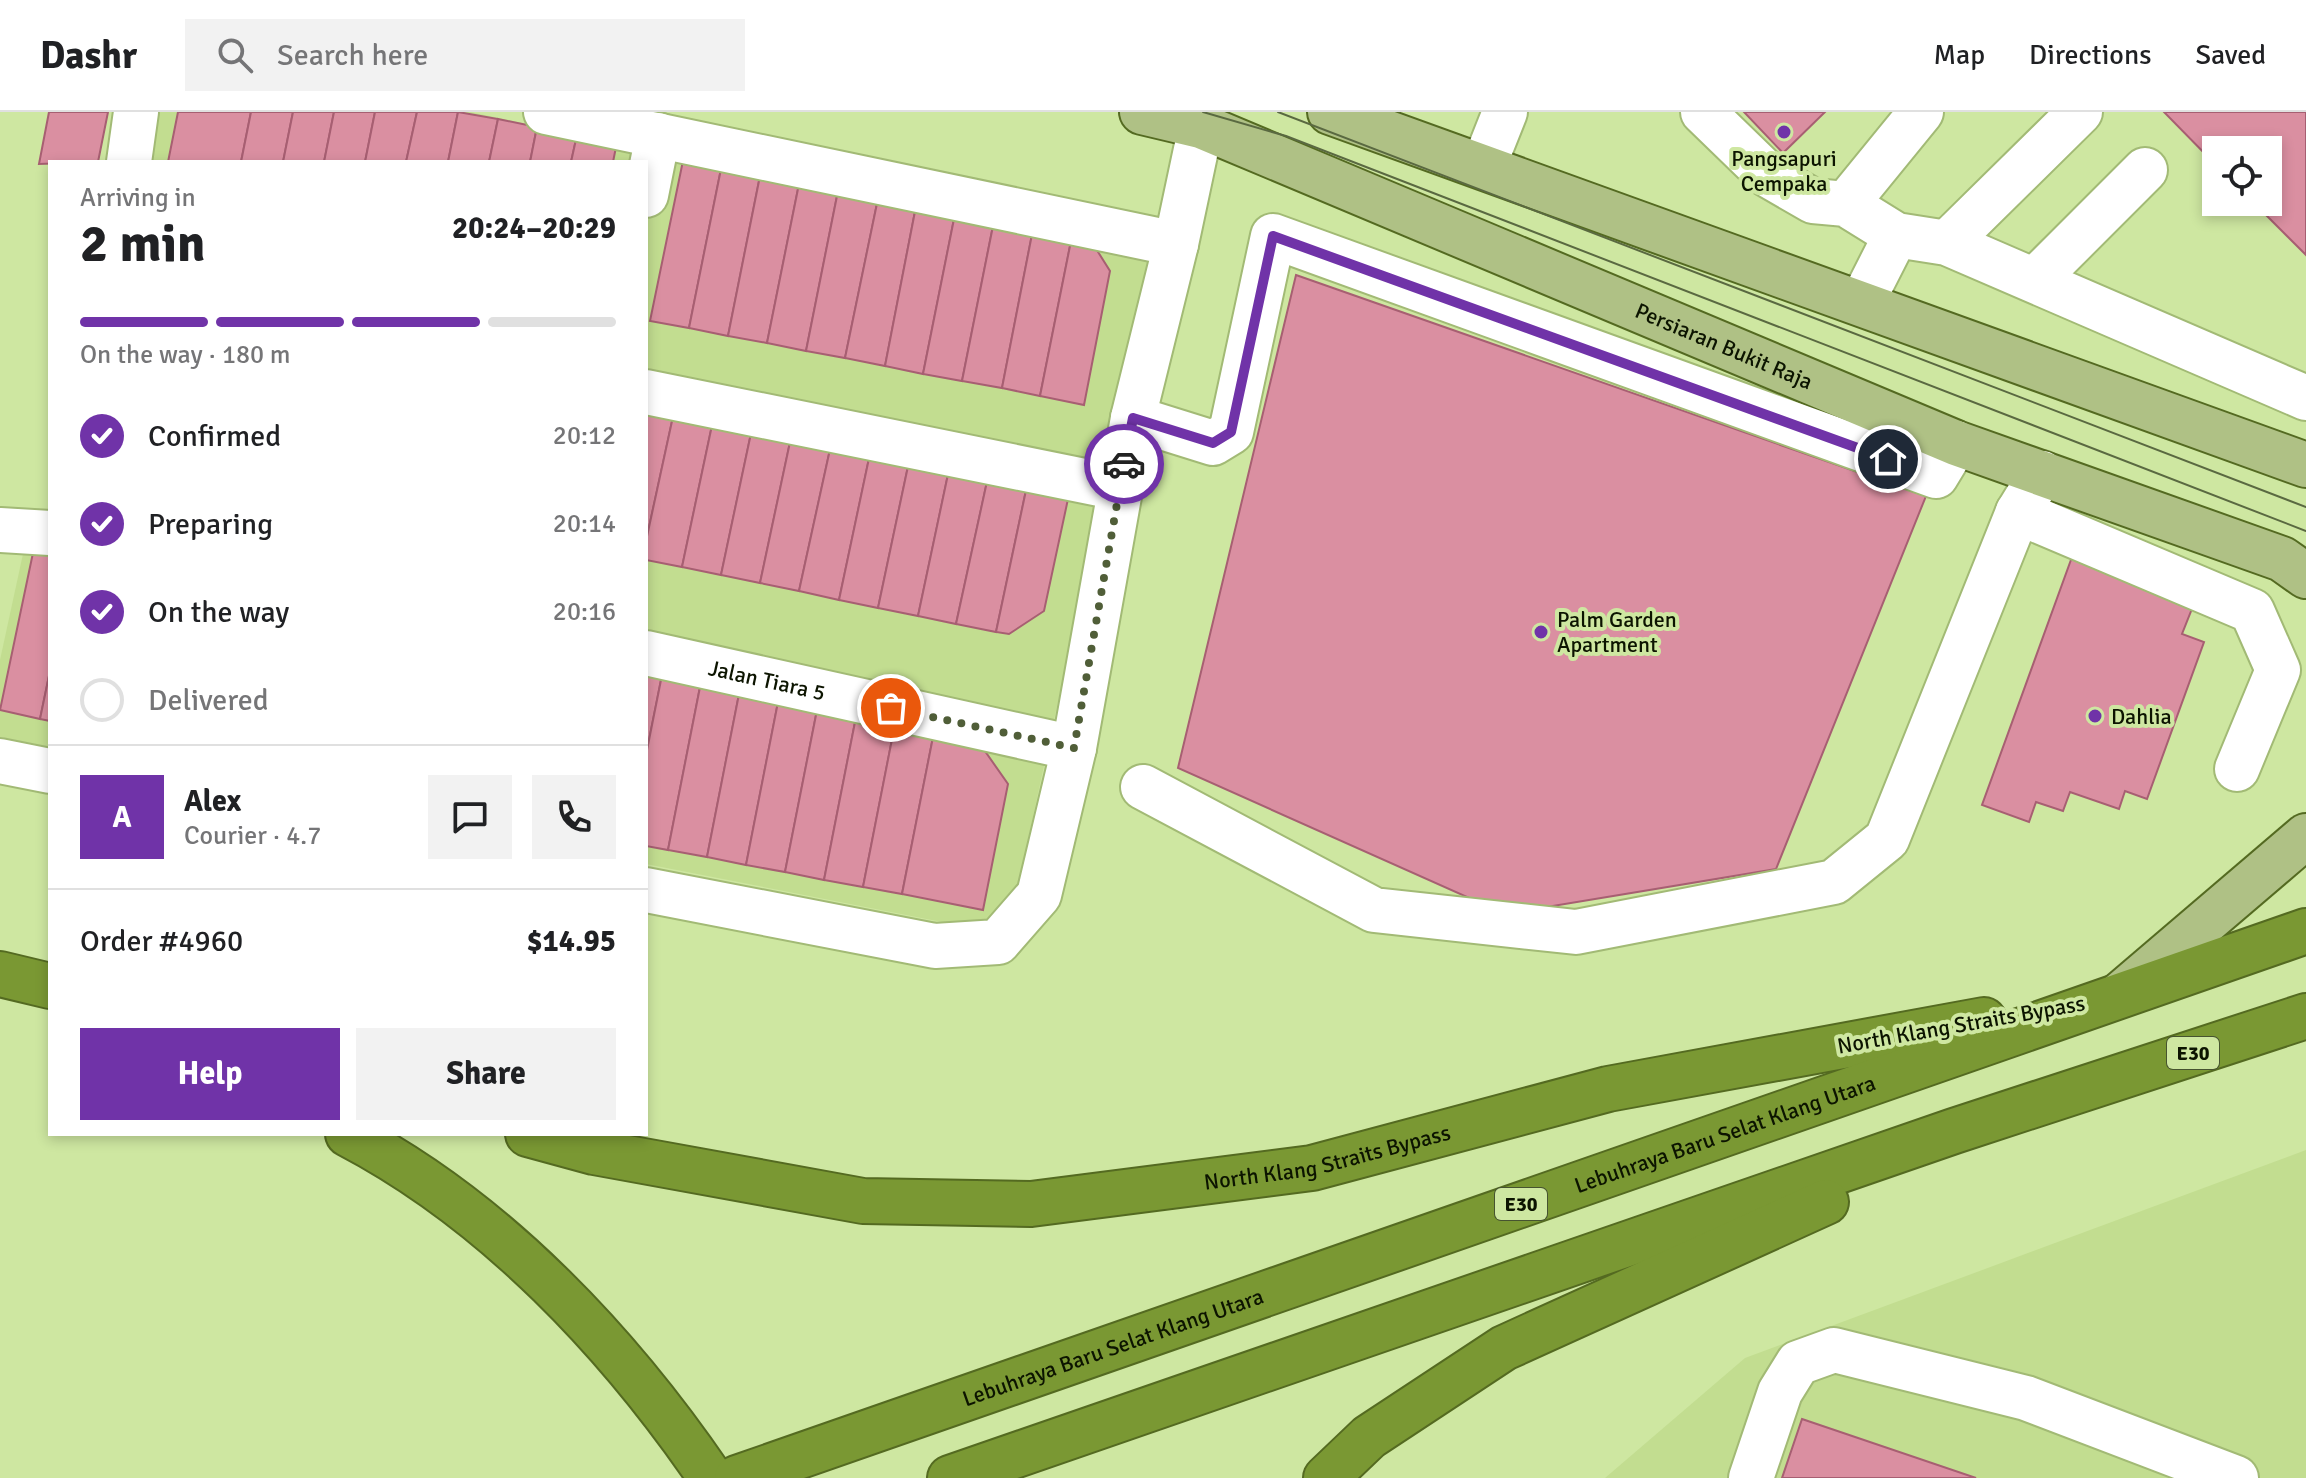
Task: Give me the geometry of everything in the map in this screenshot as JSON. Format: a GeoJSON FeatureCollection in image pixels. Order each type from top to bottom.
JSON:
{"type":"FeatureCollection","features":[{"type":"Feature","properties":{"kind":"highway","name":"Lebuhraya Baru Selat Klang Utara"},"geometry":{"type":"LineString","coordinates":[[737,1478],[2306,931]]}},
{"type":"Feature","properties":{"kind":"highway"},"geometry":{"type":"LineString","coordinates":[[0,974],[48,986]]}},
{"type":"Feature","properties":{"kind":"highway","name":"North Klang Straits Bypass"},"geometry":{"type":"LineString","coordinates":[[535,1136],[594,1152],[863,1201],[1031,1204],[1312,1168],[1608,1089],[2121,994]]}},
{"type":"Feature","properties":{"kind":"highway","name":"E30"},"geometry":{"type":"LineString","coordinates":[[950,1478],[1954,1131],[2306,1016]]}},
{"type":"Feature","properties":{"kind":"highway"},"geometry":{"type":"LineString","coordinates":[[1326,1478],[1369,1437],[1504,1348],[1843,1195],[1954,1131]]}},
{"type":"Feature","properties":{"kind":"highway"},"geometry":{"type":"LineString","coordinates":[[352,1136],[395,1159],[502,1240],[577,1313],[638,1380],[711,1478]]}},
{"type":"Feature","properties":{"kind":"main road","name":"Persiaran Bukit Raja"},"geometry":{"type":"LineString","coordinates":[[1142,112],[1201,126],[1956,443],[2282,559],[2306,576]]}},
{"type":"Feature","properties":{"kind":"main road"},"geometry":{"type":"LineString","coordinates":[[1330,112],[1862,302],[1977,348],[2265,447],[2306,465]]}},
{"type":"Feature","properties":{"kind":"main road"},"geometry":{"type":"LineString","coordinates":[[2121,994],[2306,836]]}},
{"type":"Feature","properties":{"kind":"street"},"geometry":{"type":"LineString","coordinates":[[129,160],[136,112]]}},
{"type":"Feature","properties":{"kind":"street"},"geometry":{"type":"LineString","coordinates":[[546,112],[1176,244]]}},
{"type":"Feature","properties":{"kind":"street"},"geometry":{"type":"LineString","coordinates":[[1484,165],[1505,112]]}},
{"type":"Feature","properties":{"kind":"street"},"geometry":{"type":"LineString","coordinates":[[1703,112],[1768,175],[1813,201],[1846,204],[1896,235],[1947,243],[2306,398]]}},
{"type":"Feature","properties":{"kind":"street"},"geometry":{"type":"LineString","coordinates":[[1846,204],[1921,112]]}},
{"type":"Feature","properties":{"kind":"street"},"geometry":{"type":"LineString","coordinates":[[1947,243],[2080,112]]}},
{"type":"Feature","properties":{"kind":"street"},"geometry":{"type":"LineString","coordinates":[[648,890],[935,946],[998,942],[1039,895],[1074,748],[1133,418],[1176,244],[1201,126]]}},
{"type":"Feature","properties":{"kind":"street"},"geometry":{"type":"LineString","coordinates":[[648,185],[658,135]]}},
{"type":"Feature","properties":{"kind":"street"},"geometry":{"type":"LineString","coordinates":[[2036,279],[2145,170]]}},
{"type":"Feature","properties":{"kind":"street"},"geometry":{"type":"LineString","coordinates":[[1862,302],[1896,235]]}},
{"type":"Feature","properties":{"kind":"street"},"geometry":{"type":"LineString","coordinates":[[1133,418],[1213,443],[1231,432],[1273,236],[1936,476],[1956,443]]}},
{"type":"Feature","properties":{"kind":"street"},"geometry":{"type":"LineString","coordinates":[[648,392],[1119,488]]}},
{"type":"Feature","properties":{"kind":"street"},"geometry":{"type":"LineString","coordinates":[[1143,787],[1374,910],[1576,932],[1834,882],[1887,839],[2018,512],[2042,473]]}},
{"type":"Feature","properties":{"kind":"street"},"geometry":{"type":"LineString","coordinates":[[2018,512],[2252,611],[2278,670],[2237,769]]}},
{"type":"Feature","properties":{"kind":"street"},"geometry":{"type":"LineString","coordinates":[[0,530],[48,533]]}},
{"type":"Feature","properties":{"kind":"street","name":"Jalan Tiara 5"},"geometry":{"type":"LineString","coordinates":[[648,653],[1074,748]]}},
{"type":"Feature","properties":{"kind":"street"},"geometry":{"type":"LineString","coordinates":[[0,761],[48,771]]}},
{"type":"Feature","properties":{"kind":"street"},"geometry":{"type":"LineString","coordinates":[[1751,1478],[1780,1392],[1798,1363],[1834,1350],[2026,1398],[2236,1478]]}},
{"type":"Feature","properties":{"kind":"shaded area"},"geometry":{"type":"Polygon","coordinates":[[[150,112],[470,112],[1155,255],[1014,904],[993,932],[648,864],[648,160],[141,160],[150,112]]]}},
{"type":"Feature","properties":{"kind":"shaded area"},"geometry":{"type":"Polygon","coordinates":[[[26,540],[48,544],[48,747],[0,737],[0,660],[26,540]]]}},
{"type":"Feature","properties":{"kind":"shaded area"},"geometry":{"type":"Polygon","coordinates":[[[2306,1150],[2306,1478],[1605,1478],[1745,1358],[2306,1150]]]}},
{"type":"Feature","properties":{"kind":"building"},"geometry":{"type":"Polygon","coordinates":[[[49,112],[108,112],[98,160],[48,160],[48,164],[39,164],[49,112]]]}},
{"type":"Feature","properties":{"kind":"building"},"geometry":{"type":"Polygon","coordinates":[[[178,112],[251,112],[241,160],[168,160],[178,112]]]}},
{"type":"Feature","properties":{"kind":"building"},"geometry":{"type":"Polygon","coordinates":[[[251,112],[293,112],[283,160],[241,160],[251,112]]]}},
{"type":"Feature","properties":{"kind":"building"},"geometry":{"type":"Polygon","coordinates":[[[293,112],[334,112],[324,160],[283,160],[293,112]]]}},
{"type":"Feature","properties":{"kind":"building"},"geometry":{"type":"Polygon","coordinates":[[[334,112],[375,112],[365,160],[324,160],[334,112]]]}},
{"type":"Feature","properties":{"kind":"building"},"geometry":{"type":"Polygon","coordinates":[[[375,112],[417,112],[406,160],[365,160],[375,112]]]}},
{"type":"Feature","properties":{"kind":"building"},"geometry":{"type":"Polygon","coordinates":[[[417,112],[458,112],[448,160],[406,160],[417,112]]]}},
{"type":"Feature","properties":{"kind":"building"},"geometry":{"type":"Polygon","coordinates":[[[458,112],[498,119],[489,160],[448,160],[458,112]]]}},
{"type":"Feature","properties":{"kind":"building","name":"Pangsapuri Cempaka"},"geometry":{"type":"Polygon","coordinates":[[[1744,112],[1825,112],[1783,153],[1744,112]]]}},
{"type":"Feature","properties":{"kind":"building"},"geometry":{"type":"Polygon","coordinates":[[[2164,112],[2306,112],[2306,255],[2267,216],[2282,216],[2282,136],[2202,136],[2202,151],[2164,112]]]}},
{"type":"Feature","properties":{"kind":"building"},"geometry":{"type":"Polygon","coordinates":[[[498,119],[537,127],[530,160],[489,160],[498,119]]]}},
{"type":"Feature","properties":{"kind":"building"},"geometry":{"type":"Polygon","coordinates":[[[537,127],[577,135],[571,160],[530,160],[537,127]]]}},
{"type":"Feature","properties":{"kind":"building"},"geometry":{"type":"Polygon","coordinates":[[[577,135],[617,142],[613,160],[571,160],[577,135]]]}},
{"type":"Feature","properties":{"kind":"building"},"geometry":{"type":"Polygon","coordinates":[[[685,151],[723,159],[689,328],[650,321],[685,151]]]}},
{"type":"Feature","properties":{"kind":"building"},"geometry":{"type":"Polygon","coordinates":[[[723,159],[762,166],[728,336],[689,328],[723,159]]]}},
{"type":"Feature","properties":{"kind":"building"},"geometry":{"type":"Polygon","coordinates":[[[762,166],[801,174],[767,343],[728,336],[762,166]]]}},
{"type":"Feature","properties":{"kind":"building"},"geometry":{"type":"Polygon","coordinates":[[[801,174],[840,181],[806,351],[767,343],[801,174]]]}},
{"type":"Feature","properties":{"kind":"building"},"geometry":{"type":"Polygon","coordinates":[[[840,181],[880,189],[845,358],[806,351],[840,181]]]}},
{"type":"Feature","properties":{"kind":"building"},"geometry":{"type":"Polygon","coordinates":[[[880,189],[918,196],[885,366],[845,358],[880,189]]]}},
{"type":"Feature","properties":{"kind":"building"},"geometry":{"type":"Polygon","coordinates":[[[918,196],[957,204],[923,374],[885,366],[918,196]]]}},
{"type":"Feature","properties":{"kind":"building"},"geometry":{"type":"Polygon","coordinates":[[[957,204],[996,211],[962,381],[923,374],[957,204]]]}},
{"type":"Feature","properties":{"kind":"building"},"geometry":{"type":"Polygon","coordinates":[[[996,211],[1035,219],[1002,388],[962,381],[996,211]]]}},
{"type":"Feature","properties":{"kind":"building"},"geometry":{"type":"Polygon","coordinates":[[[1035,219],[1074,226],[1040,396],[1002,388],[1035,219]]]}},
{"type":"Feature","properties":{"kind":"building"},"geometry":{"type":"Polygon","coordinates":[[[1074,226],[1083,228],[1110,271],[1084,405],[1040,396],[1074,226]]]}},
{"type":"Feature","properties":{"kind":"building","name":"Palm Garden Apartment"},"geometry":{"type":"Polygon","coordinates":[[[1296,275],[1926,496],[1776,869],[1505,914],[1178,768],[1296,275]]]}},
{"type":"Feature","properties":{"kind":"building"},"geometry":{"type":"Polygon","coordinates":[[[648,382],[679,389],[648,532],[648,382]]]}},
{"type":"Feature","properties":{"kind":"building"},"geometry":{"type":"Polygon","coordinates":[[[679,389],[718,397],[682,567],[648,560],[648,532],[679,389]]]}},
{"type":"Feature","properties":{"kind":"building"},"geometry":{"type":"Polygon","coordinates":[[[718,397],[757,405],[721,575],[682,567],[718,397]]]}},
{"type":"Feature","properties":{"kind":"building"},"geometry":{"type":"Polygon","coordinates":[[[757,405],[796,414],[760,583],[721,575],[757,405]]]}},
{"type":"Feature","properties":{"kind":"building"},"geometry":{"type":"Polygon","coordinates":[[[796,414],[836,422],[799,591],[760,583],[796,414]]]}},
{"type":"Feature","properties":{"kind":"building"},"geometry":{"type":"Polygon","coordinates":[[[836,422],[875,430],[839,600],[799,591],[836,422]]]}},
{"type":"Feature","properties":{"kind":"building"},"geometry":{"type":"Polygon","coordinates":[[[875,430],[914,438],[878,608],[839,600],[875,430]]]}},
{"type":"Feature","properties":{"kind":"building"},"geometry":{"type":"Polygon","coordinates":[[[914,438],[954,446],[918,616],[878,608],[914,438]]]}},
{"type":"Feature","properties":{"kind":"building"},"geometry":{"type":"Polygon","coordinates":[[[954,446],[993,454],[956,624],[918,616],[954,446]]]}},
{"type":"Feature","properties":{"kind":"building"},"geometry":{"type":"Polygon","coordinates":[[[993,454],[1032,462],[996,632],[956,624],[993,454]]]}},
{"type":"Feature","properties":{"kind":"building"},"geometry":{"type":"Polygon","coordinates":[[[1032,462],[1074,471],[1044,611],[1009,634],[996,632],[1032,462]]]}},
{"type":"Feature","properties":{"kind":"building"},"geometry":{"type":"Polygon","coordinates":[[[34,548],[48,552],[48,681],[40,719],[0,710],[34,548]]]}},
{"type":"Feature","properties":{"kind":"building","name":"Dahlia"},"geometry":{"type":"Polygon","coordinates":[[[2072,557],[2195,601],[2182,634],[2204,642],[2147,799],[2125,791],[2119,809],[2070,792],[2063,811],[2036,802],[2029,822],[1982,805],[2072,557]]]}},
{"type":"Feature","properties":{"kind":"building"},"geometry":{"type":"Polygon","coordinates":[[[648,672],[662,675],[648,745],[648,672]]]}},
{"type":"Feature","properties":{"kind":"building"},"geometry":{"type":"Polygon","coordinates":[[[662,675],[701,682],[668,850],[648,846],[648,745],[662,675]]]}},
{"type":"Feature","properties":{"kind":"building"},"geometry":{"type":"Polygon","coordinates":[[[48,681],[48,721],[40,719],[48,681]]]}},
{"type":"Feature","properties":{"kind":"building"},"geometry":{"type":"Polygon","coordinates":[[[701,682],[740,689],[707,857],[668,850],[701,682]]]}},
{"type":"Feature","properties":{"kind":"building"},"geometry":{"type":"Polygon","coordinates":[[[740,689],[779,697],[746,865],[707,857],[740,689]]]}},
{"type":"Feature","properties":{"kind":"building"},"geometry":{"type":"Polygon","coordinates":[[[779,697],[818,705],[785,872],[746,865],[779,697]]]}},
{"type":"Feature","properties":{"kind":"building"},"geometry":{"type":"Polygon","coordinates":[[[818,705],[857,712],[824,880],[785,872],[818,705]]]}},
{"type":"Feature","properties":{"kind":"building"},"geometry":{"type":"Polygon","coordinates":[[[857,712],[896,719],[863,887],[824,880],[857,712]]]}},
{"type":"Feature","properties":{"kind":"building"},"geometry":{"type":"Polygon","coordinates":[[[896,719],[935,727],[902,894],[863,887],[896,719]]]}},
{"type":"Feature","properties":{"kind":"building"},"geometry":{"type":"Polygon","coordinates":[[[935,727],[973,734],[1008,784],[983,910],[902,894],[935,727]]]}},
{"type":"Feature","properties":{"kind":"building"},"geometry":{"type":"Polygon","coordinates":[[[1802,1419],[1976,1478],[1782,1478],[1802,1419]]]}},
{"type":"Feature","properties":{"kind":"tram line"},"geometry":{"type":"LineString","coordinates":[[1203,112],[1286,136],[2306,531]]}},
{"type":"Feature","properties":{"kind":"tram line"},"geometry":{"type":"LineString","coordinates":[[1278,112],[2306,507]]}},
{"type":"Feature","properties":{"kind":"way so far"},"geometry":{"type":"LineString","coordinates":[[891,708],[1074,748],[1124,464]]}},
{"type":"Feature","properties":{"kind":"place","name":"Pangsapuri Cempaka"},"geometry":{"type":"Point","coordinates":[1784,132]}},
{"type":"Feature","properties":{"kind":"place","name":"Palm Garden Apartment"},"geometry":{"type":"Point","coordinates":[1541,632]}},
{"type":"Feature","properties":{"kind":"place","name":"Dahlia"},"geometry":{"type":"Point","coordinates":[2095,716]}},
{"type":"Feature","properties":{"kind":"route"},"geometry":{"type":"LineString","coordinates":[[1124,464],[1133,418],[1213,443],[1231,432],[1238,411],[1273,236],[1888,459]]}}]}
